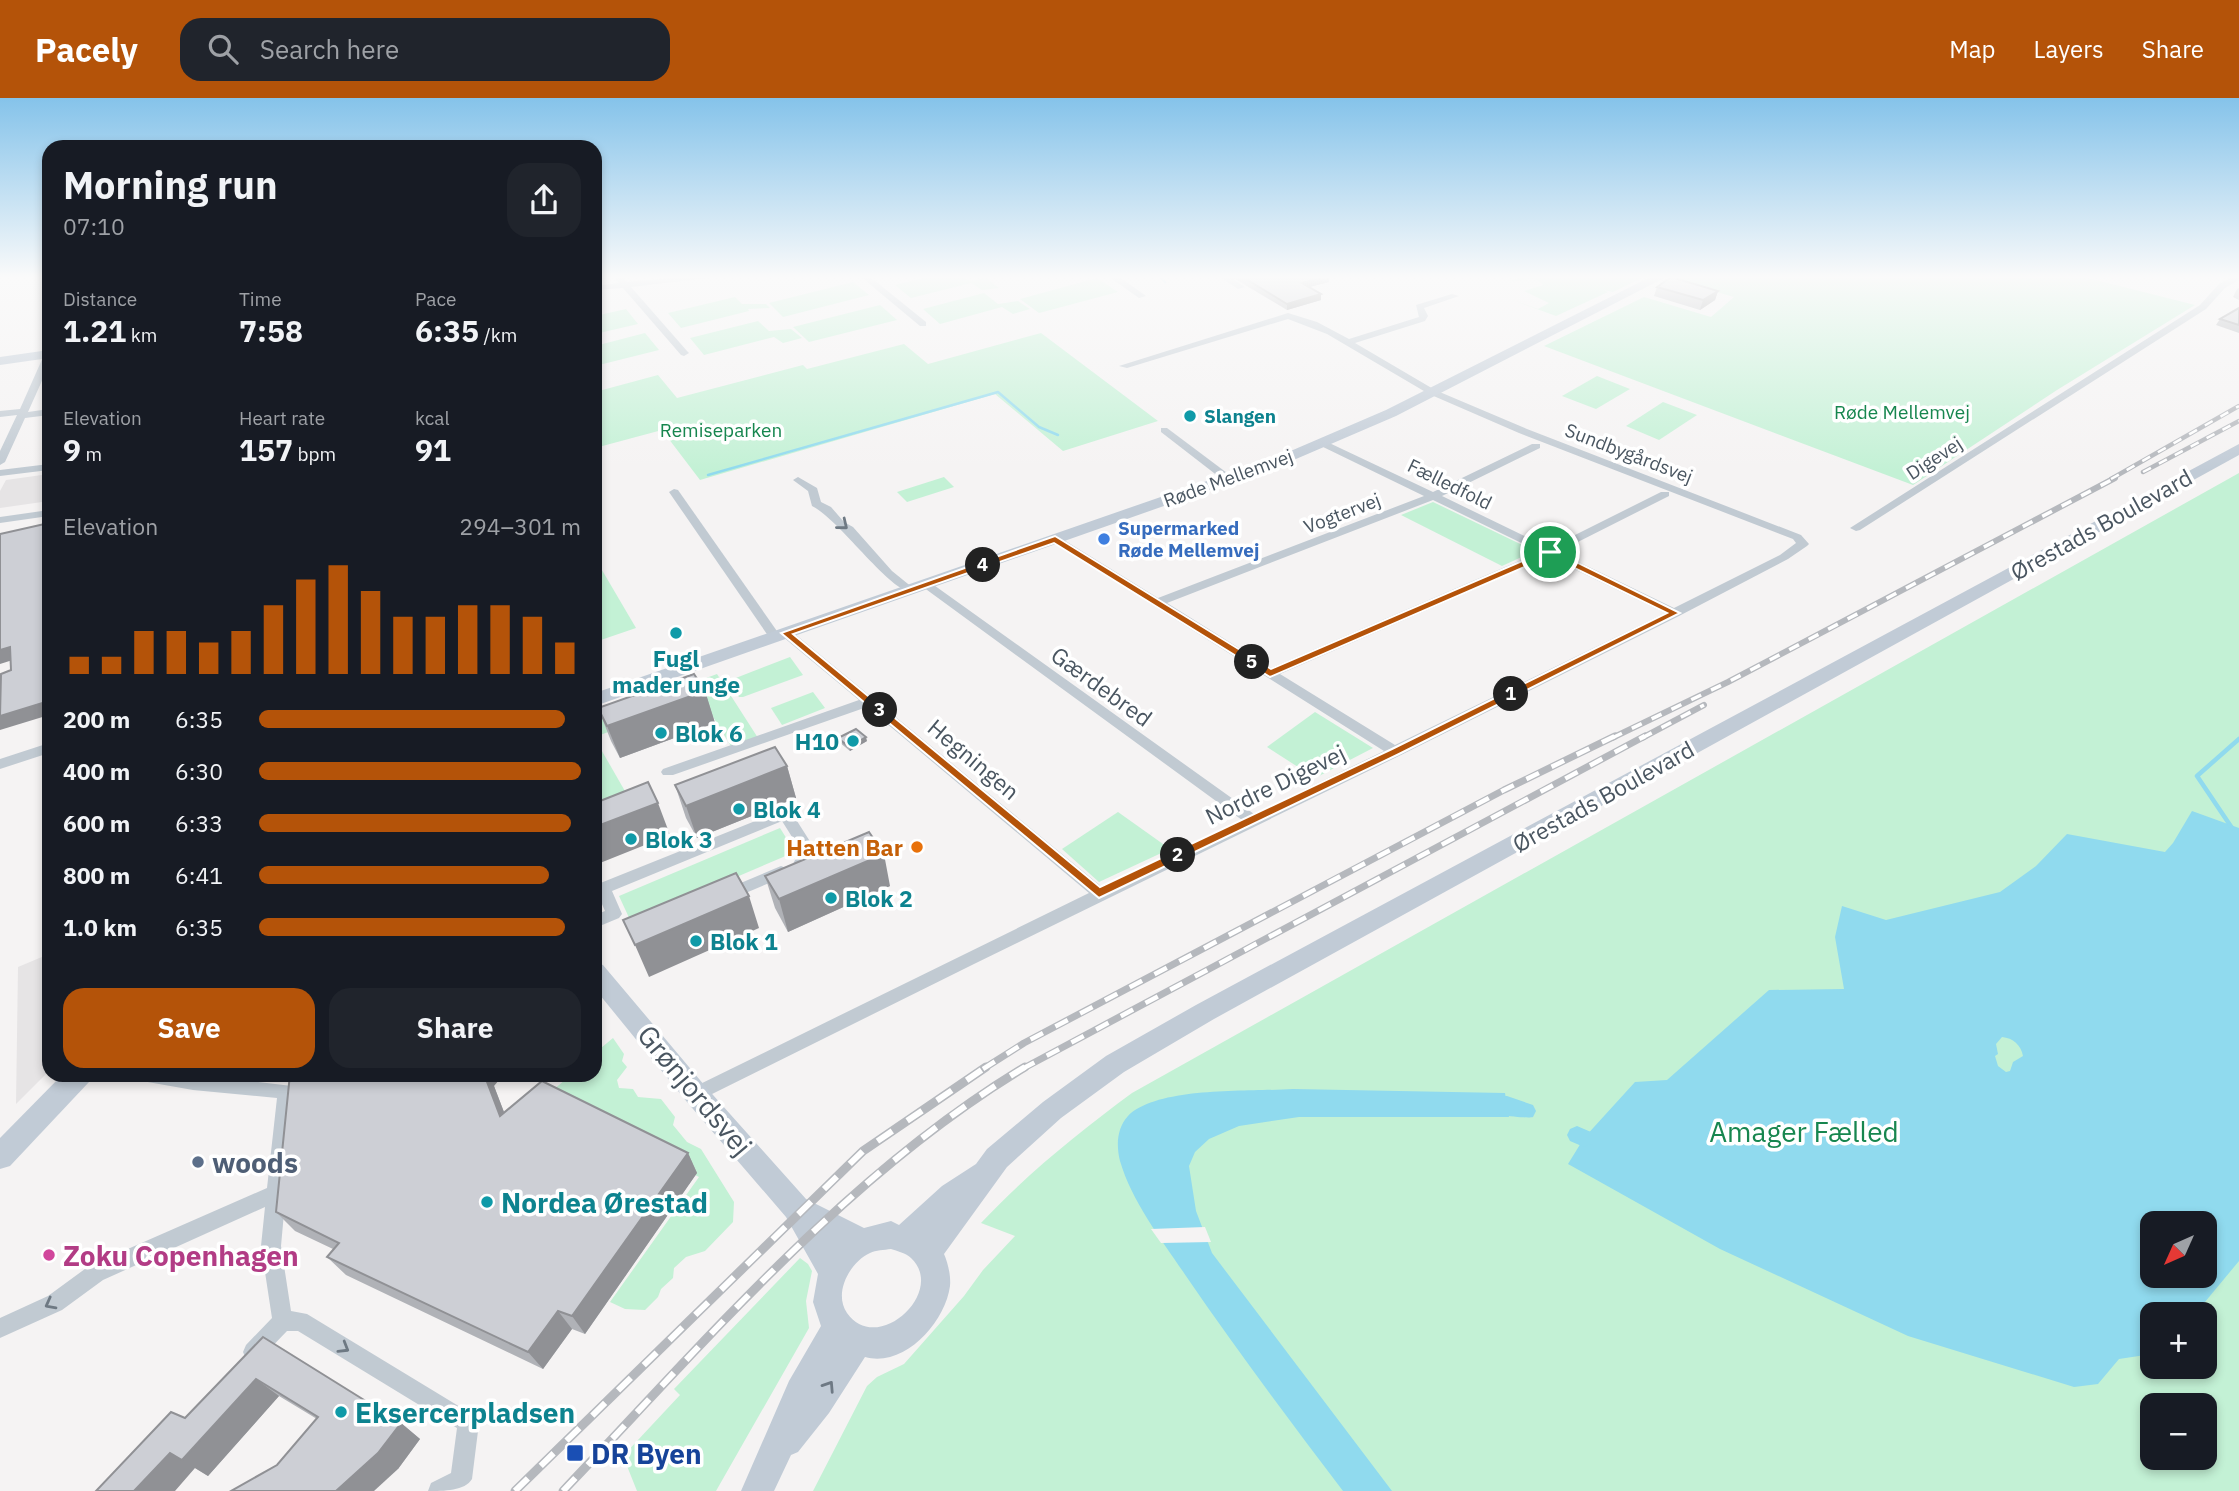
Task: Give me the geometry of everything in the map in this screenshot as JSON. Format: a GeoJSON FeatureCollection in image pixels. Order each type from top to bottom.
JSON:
{"type":"FeatureCollection","features":[{"type":"Feature","properties":{"kind":"street"},"geometry":{"type":"LineString","coordinates":[[673,341],[684,354]]}},
{"type":"Feature","properties":{"kind":"street","name":"Sundbygårdsvej"},"geometry":{"type":"LineString","coordinates":[[1137,375],[1120,363],[1199,341]]}},
{"type":"Feature","properties":{"kind":"street","name":"Sundbygårdsvej"},"geometry":{"type":"LineString","coordinates":[[1343,341],[1432,393],[1798,543]]}},
{"type":"Feature","properties":{"kind":"street"},"geometry":{"type":"LineString","coordinates":[[1346,343],[1352,341]]}},
{"type":"Feature","properties":{"kind":"street","name":"Røde Mellemvej"},"geometry":{"type":"LineString","coordinates":[[602,698],[1323,443],[1432,393],[1534,341]]}},
{"type":"Feature","properties":{"kind":"street","name":"Digevej"},"geometry":{"type":"LineString","coordinates":[[1856,528],[2150,341]]}},
{"type":"Feature","properties":{"kind":"street"},"geometry":{"type":"LineString","coordinates":[[0,361],[42,356]]}},
{"type":"Feature","properties":{"kind":"street"},"geometry":{"type":"LineString","coordinates":[[0,462],[42,370]]}},
{"type":"Feature","properties":{"kind":"street"},"geometry":{"type":"LineString","coordinates":[[23,412],[42,408]]}},
{"type":"Feature","properties":{"kind":"street"},"geometry":{"type":"LineString","coordinates":[[0,414],[42,412]]}},
{"type":"Feature","properties":{"kind":"street"},"geometry":{"type":"LineString","coordinates":[[1164,430],[1227,478]]}},
{"type":"Feature","properties":{"kind":"street","name":"Fælledfold"},"geometry":{"type":"LineString","coordinates":[[1323,443],[1675,613]]}},
{"type":"Feature","properties":{"kind":"street","name":"Vogtervej"},"geometry":{"type":"LineString","coordinates":[[1157,603],[1434,496],[1536,446]]}},
{"type":"Feature","properties":{"kind":"street","name":"Ørestads Boulevard"},"geometry":{"type":"LineString","coordinates":[[916,1246],[997,1158],[1052,1110],[1115,1064],[2239,449]]}},
{"type":"Feature","properties":{"kind":"street"},"geometry":{"type":"LineString","coordinates":[[0,473],[42,468]]}},
{"type":"Feature","properties":{"kind":"street"},"geometry":{"type":"LineString","coordinates":[[798,480],[813,490],[816,504],[827,509],[840,524],[849,529],[888,573],[909,590]]}},
{"type":"Feature","properties":{"kind":"street"},"geometry":{"type":"LineString","coordinates":[[674,492],[781,635]]}},
{"type":"Feature","properties":{"kind":"street"},"geometry":{"type":"LineString","coordinates":[[1270,673],[1550,552],[1665,494]]}},
{"type":"Feature","properties":{"kind":"street"},"geometry":{"type":"LineString","coordinates":[[0,520],[42,514]]}},
{"type":"Feature","properties":{"kind":"street"},"geometry":{"type":"LineString","coordinates":[[1055,539],[1395,752]]}},
{"type":"Feature","properties":{"kind":"street","name":"Nordre Digevej"},"geometry":{"type":"LineString","coordinates":[[696,1094],[1099,893],[1395,752],[1675,613],[1798,543]]}},
{"type":"Feature","properties":{"kind":"street","name":"Gærdebred"},"geometry":{"type":"LineString","coordinates":[[927,585],[1252,820]]}},
{"type":"Feature","properties":{"kind":"street","name":"Hegningen"},"geometry":{"type":"LineString","coordinates":[[781,635],[870,701],[1099,893]]}},
{"type":"Feature","properties":{"kind":"street"},"geometry":{"type":"LineString","coordinates":[[668,772],[870,701]]}},
{"type":"Feature","properties":{"kind":"street"},"geometry":{"type":"LineString","coordinates":[[0,764],[42,750]]}},
{"type":"Feature","properties":{"kind":"street"},"geometry":{"type":"LineString","coordinates":[[602,919],[614,914],[603,888],[785,814],[813,858],[721,897]]}},
{"type":"Feature","properties":{"kind":"street","name":"Grønjordsvej"},"geometry":{"type":"LineString","coordinates":[[602,980],[696,1094],[796,1208],[833,1272]]}},
{"type":"Feature","properties":{"kind":"street"},"geometry":{"type":"LineString","coordinates":[[0,1157],[72,1082]]}},
{"type":"Feature","properties":{"kind":"street"},"geometry":{"type":"LineString","coordinates":[[186,1082],[286,1091],[271,1246],[283,1321]]}},
{"type":"Feature","properties":{"kind":"street"},"geometry":{"type":"LineString","coordinates":[[0,1328],[55,1303],[96,1273],[276,1193]]}},
{"type":"Feature","properties":{"kind":"street","name":"Grønjordsvej"},"geometry":{"type":"LineString","coordinates":[[796,1208],[862,1242]]}},
{"type":"Feature","properties":{"kind":"street"},"geometry":{"type":"LineString","coordinates":[[876,1237],[916,1246],[933,1264],[936,1284],[932,1304],[924,1317],[914,1328],[887,1341],[848,1333],[828,1300],[833,1272],[840,1260],[862,1242],[876,1237]]}},
{"type":"Feature","properties":{"kind":"street"},"geometry":{"type":"LineString","coordinates":[[235,1371],[283,1321],[300,1321],[468,1423],[461,1479],[439,1491]]}},
{"type":"Feature","properties":{"kind":"street"},"geometry":{"type":"LineString","coordinates":[[757,1491],[773,1460],[818,1402],[848,1333]]}},
{"type":"Feature","properties":{"kind":"shaded area"},"geometry":{"type":"Polygon","coordinates":[[[42,475],[42,502],[0,508],[0,491],[6,480],[42,475]]]}},
{"type":"Feature","properties":{"kind":"shaded area"},"geometry":{"type":"Polygon","coordinates":[[[42,957],[42,1078],[16,1104],[18,967],[42,957]]]}},
{"type":"Feature","properties":{"kind":"green space"},"geometry":{"type":"Polygon","coordinates":[[[614,341],[652,341],[659,350],[602,364],[602,344],[614,341]]]}},
{"type":"Feature","properties":{"kind":"green space"},"geometry":{"type":"Polygon","coordinates":[[[692,341],[758,341],[704,355],[692,341]]]}},
{"type":"Feature","properties":{"kind":"green space","name":"Remiseparken"},"geometry":{"type":"Polygon","coordinates":[[[1012,341],[1052,341],[1158,421],[1063,451],[995,394],[700,480],[662,430],[602,446],[602,390],[658,375],[677,398],[803,365],[807,369],[904,344],[928,364],[1012,341]]]}},
{"type":"Feature","properties":{"kind":"green space","name":"Røde Mellemvej"},"geometry":{"type":"Polygon","coordinates":[[[1554,341],[2137,341],[1913,485],[1544,346],[1554,341]]]}},
{"type":"Feature","properties":{"kind":"green space"},"geometry":{"type":"Polygon","coordinates":[[[1597,376],[1630,389],[1596,409],[1562,396],[1597,376]]]}},
{"type":"Feature","properties":{"kind":"green space"},"geometry":{"type":"Polygon","coordinates":[[[1663,402],[1697,415],[1659,440],[1626,426],[1663,402]]]}},
{"type":"Feature","properties":{"kind":"green space","name":"Amager Fælled"},"geometry":{"type":"Polygon","coordinates":[[[2239,473],[2239,1491],[813,1491],[867,1386],[877,1377],[904,1364],[1015,1236],[981,1223],[1016,1188],[1092,1123],[1132,1093],[2239,473]]]}},
{"type":"Feature","properties":{"kind":"green space"},"geometry":{"type":"Polygon","coordinates":[[[944,477],[954,487],[907,502],[897,492],[944,477]]]}},
{"type":"Feature","properties":{"kind":"green space"},"geometry":{"type":"Polygon","coordinates":[[[1433,502],[1535,551],[1502,566],[1401,515],[1433,502]]]}},
{"type":"Feature","properties":{"kind":"green space"},"geometry":{"type":"Polygon","coordinates":[[[602,570],[636,628],[602,640],[602,570]]]}},
{"type":"Feature","properties":{"kind":"green space"},"geometry":{"type":"Polygon","coordinates":[[[790,657],[803,675],[743,697],[739,697],[728,681],[790,657]]]}},
{"type":"Feature","properties":{"kind":"green space"},"geometry":{"type":"Polygon","coordinates":[[[717,674],[758,738],[732,748],[701,697],[602,734],[602,716],[717,674]]]}},
{"type":"Feature","properties":{"kind":"green space"},"geometry":{"type":"Polygon","coordinates":[[[813,692],[825,708],[782,725],[771,708],[813,692]]]}},
{"type":"Feature","properties":{"kind":"green space"},"geometry":{"type":"Polygon","coordinates":[[[1315,712],[1373,748],[1315,778],[1267,747],[1315,712]]]}},
{"type":"Feature","properties":{"kind":"green space"},"geometry":{"type":"Polygon","coordinates":[[[602,751],[637,812],[602,825],[602,751]]]}},
{"type":"Feature","properties":{"kind":"green space"},"geometry":{"type":"Polygon","coordinates":[[[1118,812],[1170,849],[1099,882],[1062,849],[1118,812]]]}},
{"type":"Feature","properties":{"kind":"green space"},"geometry":{"type":"Polygon","coordinates":[[[780,828],[795,852],[631,922],[619,896],[780,828]]]}},
{"type":"Feature","properties":{"kind":"green space"},"geometry":{"type":"Polygon","coordinates":[[[613,1038],[624,1054],[622,1061],[627,1067],[617,1080],[619,1088],[633,1089],[638,1097],[661,1099],[675,1117],[673,1125],[687,1142],[701,1149],[734,1202],[733,1222],[705,1251],[686,1257],[674,1268],[673,1278],[645,1310],[625,1309],[610,1302],[699,1177],[553,1102],[541,1100],[563,1082],[602,1082],[602,1047],[613,1038]]]}},
{"type":"Feature","properties":{"kind":"green space"},"geometry":{"type":"Polygon","coordinates":[[[800,1258],[812,1271],[806,1301],[809,1328],[716,1491],[637,1491],[623,1456],[680,1395],[674,1389],[800,1258]]]}},
{"type":"Feature","properties":{"kind":"water"},"geometry":{"type":"Polygon","coordinates":[[[2192,811],[2239,828],[2239,1261],[2217,1288],[2217,1211],[2140,1211],[2140,1288],[2217,1288],[2205,1302],[2140,1302],[2140,1356],[2119,1359],[2098,1384],[2074,1387],[1908,1336],[1720,1249],[1568,1164],[1584,1138],[1635,1082],[1667,1080],[1769,990],[1844,989],[1835,937],[1842,906],[1886,920],[2000,892],[2036,866],[2067,834],[2165,852],[2192,811]],[[2002,1037],[1996,1044],[1998,1066],[2006,1072],[2010,1071],[2013,1062],[2023,1056],[2016,1043],[2002,1037]]]}},
{"type":"Feature","properties":{"kind":"water"},"geometry":{"type":"Polygon","coordinates":[[[1293,1089],[1505,1093],[1509,1117],[1299,1117],[1239,1126],[1209,1139],[1195,1152],[1189,1166],[1196,1211],[1212,1253],[1392,1491],[1343,1491],[1243,1357],[1158,1235],[1132,1191],[1120,1161],[1118,1143],[1122,1126],[1128,1116],[1142,1106],[1182,1095],[1206,1092],[1293,1089]]]}},
{"type":"Feature","properties":{"kind":"pier"},"geometry":{"type":"Polygon","coordinates":[[[1205,1227],[1211,1242],[1161,1243],[1151,1229],[1205,1227]]]}},
{"type":"Feature","properties":{"kind":"building"},"geometry":{"type":"Polygon","coordinates":[[[42,525],[42,703],[0,716],[1,674],[11,670],[10,647],[0,650],[0,534],[42,525]]]}},
{"type":"Feature","properties":{"kind":"building"},"geometry":{"type":"Polygon","coordinates":[[[694,674],[705,691],[607,726],[602,716],[602,707],[694,674]]]}},
{"type":"Feature","properties":{"kind":"building","name":"H10"},"geometry":{"type":"Polygon","coordinates":[[[856,729],[866,737],[849,747],[838,738],[856,729]]]}},
{"type":"Feature","properties":{"kind":"building"},"geometry":{"type":"Polygon","coordinates":[[[775,747],[787,766],[686,806],[675,785],[775,747]]]}},
{"type":"Feature","properties":{"kind":"building"},"geometry":{"type":"Polygon","coordinates":[[[648,782],[658,803],[602,824],[602,800],[648,782]]]}},
{"type":"Feature","properties":{"kind":"building"},"geometry":{"type":"Polygon","coordinates":[[[869,832],[884,854],[779,899],[765,876],[869,832]]]}},
{"type":"Feature","properties":{"kind":"building"},"geometry":{"type":"Polygon","coordinates":[[[736,873],[749,896],[635,945],[623,920],[736,873]]]}},
{"type":"Feature","properties":{"kind":"building","name":"Nordea Ørestad"},"geometry":{"type":"Polygon","coordinates":[[[289,1082],[487,1082],[500,1116],[544,1082],[688,1153],[572,1316],[558,1311],[528,1352],[327,1257],[339,1243],[276,1212],[289,1082]]]}},
{"type":"Feature","properties":{"kind":"building"},"geometry":{"type":"Polygon","coordinates":[[[263,1337],[401,1423],[378,1453],[336,1491],[231,1491],[277,1465],[318,1417],[256,1379],[182,1460],[170,1453],[134,1491],[96,1491],[171,1412],[185,1418],[263,1337]]]}},
{"type":"Feature","properties":{"kind":"waterway"},"geometry":{"type":"LineString","coordinates":[[708,475],[998,392],[1039,427],[1058,435]]}},
{"type":"Feature","properties":{"kind":"waterway"},"geometry":{"type":"LineString","coordinates":[[2232,828],[2197,776],[2239,739]]}},
{"type":"Feature","properties":{"kind":"waterway"},"geometry":{"type":"LineString","coordinates":[[1487,1105],[1507,1105],[1526,1111]]}},
{"type":"Feature","properties":{"kind":"waterway"},"geometry":{"type":"LineString","coordinates":[[1577,1135],[1584,1138]]}},
{"type":"Feature","properties":{"kind":"railway"},"geometry":{"type":"LineString","coordinates":[[2111,479],[2239,406]]}},
{"type":"Feature","properties":{"kind":"railway"},"geometry":{"type":"LineString","coordinates":[[2143,472],[2239,421]]}},
{"type":"Feature","properties":{"kind":"railway"},"geometry":{"type":"LineString","coordinates":[[1612,738],[1728,682],[2115,478]]}},
{"type":"Feature","properties":{"kind":"railway"},"geometry":{"type":"LineString","coordinates":[[1642,738],[1704,705]]}},
{"type":"Feature","properties":{"kind":"railway"},"geometry":{"type":"LineString","coordinates":[[984,1068],[1024,1043],[1504,790],[1615,736]]}},
{"type":"Feature","properties":{"kind":"railway"},"geometry":{"type":"LineString","coordinates":[[1022,1069],[1645,736]]}},
{"type":"Feature","properties":{"kind":"railway"},"geometry":{"type":"LineString","coordinates":[[563,1491],[725,1319],[838,1209],[897,1158],[960,1110],[1025,1067]]}},
{"type":"Feature","properties":{"kind":"railway"},"geometry":{"type":"LineString","coordinates":[[515,1491],[863,1151],[984,1068]]}},
{"type":"Feature","properties":{"kind":"place","name":"Slangen"},"geometry":{"type":"Point","coordinates":[1190,416]}},
{"type":"Feature","properties":{"kind":"place","name":"Supermarked Røde Mellemvej"},"geometry":{"type":"Point","coordinates":[1104,539]}},
{"type":"Feature","properties":{"kind":"place","name":"Fugl mader unge"},"geometry":{"type":"Point","coordinates":[676,633]}},
{"type":"Feature","properties":{"kind":"place","name":"Blok 6"},"geometry":{"type":"Point","coordinates":[661,733]}},
{"type":"Feature","properties":{"kind":"place","name":"H10"},"geometry":{"type":"Point","coordinates":[853,741]}},
{"type":"Feature","properties":{"kind":"place","name":"Blok 4"},"geometry":{"type":"Point","coordinates":[739,809]}},
{"type":"Feature","properties":{"kind":"place","name":"Blok 3"},"geometry":{"type":"Point","coordinates":[631,839]}},
{"type":"Feature","properties":{"kind":"place","name":"Hatten Bar"},"geometry":{"type":"Point","coordinates":[917,847]}},
{"type":"Feature","properties":{"kind":"place","name":"Blok 2"},"geometry":{"type":"Point","coordinates":[831,898]}},
{"type":"Feature","properties":{"kind":"place","name":"Blok 1"},"geometry":{"type":"Point","coordinates":[696,941]}},
{"type":"Feature","properties":{"kind":"place","name":"woods"},"geometry":{"type":"Point","coordinates":[198,1162]}},
{"type":"Feature","properties":{"kind":"place","name":"Nordea Ørestad"},"geometry":{"type":"Point","coordinates":[487,1202]}},
{"type":"Feature","properties":{"kind":"place","name":"Zoku Copenhagen"},"geometry":{"type":"Point","coordinates":[49,1255]}},
{"type":"Feature","properties":{"kind":"place","name":"Eksercerpladsen"},"geometry":{"type":"Point","coordinates":[341,1412]}},
{"type":"Feature","properties":{"kind":"place","name":"DR Byen"},"geometry":{"type":"Point","coordinates":[575,1453]}},
{"type":"Feature","properties":{"kind":"route"},"geometry":{"type":"LineString","coordinates":[[1055,539],[1270,673],[1550,552],[1675,613],[1395,752],[1099,893],[786,633],[1055,539]]}}]}
